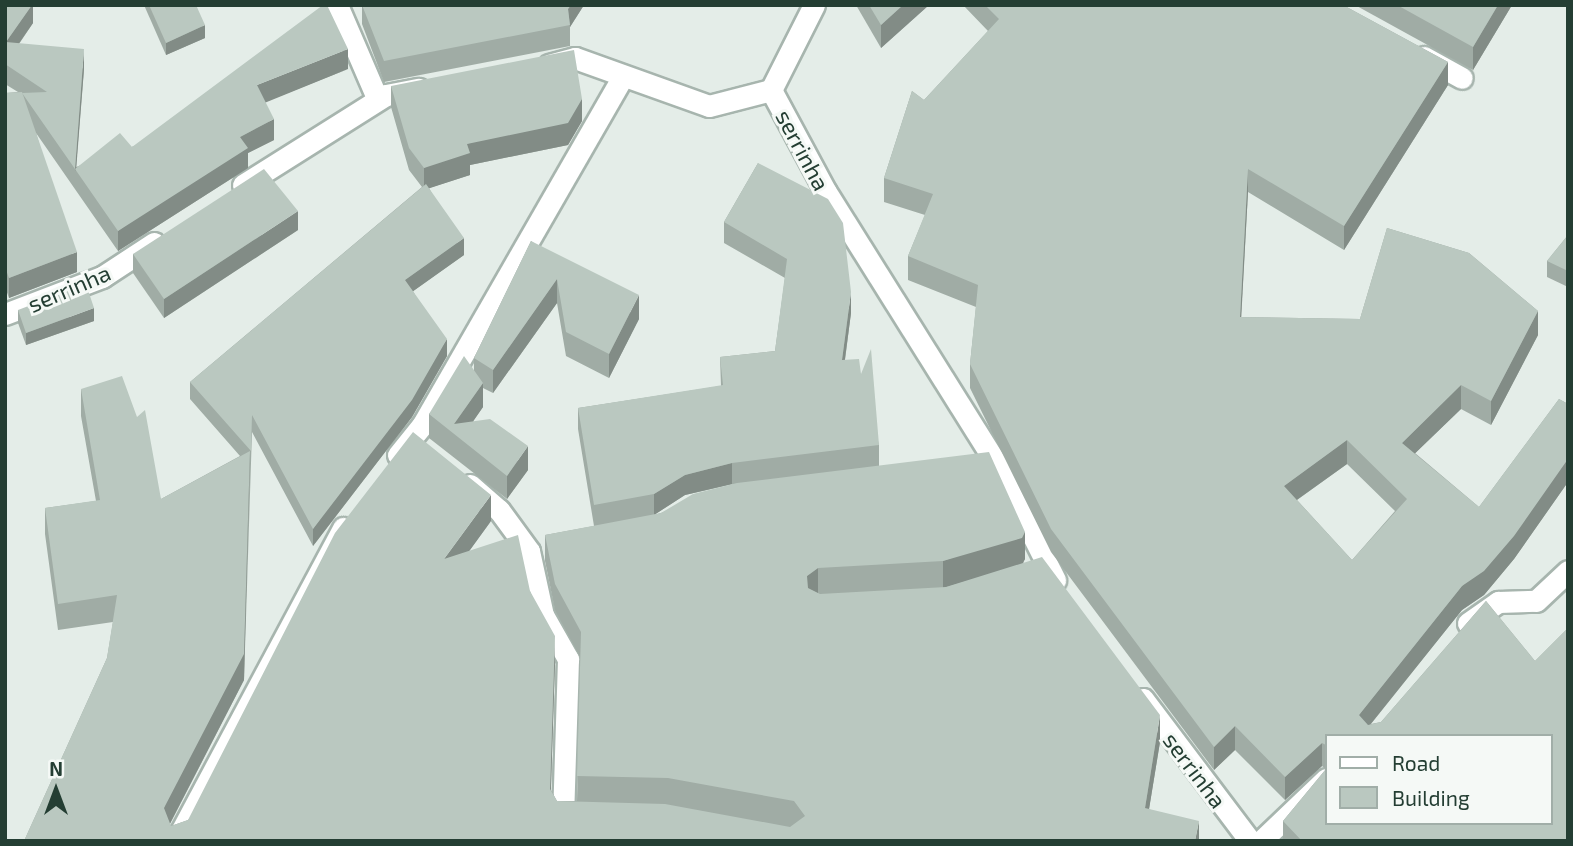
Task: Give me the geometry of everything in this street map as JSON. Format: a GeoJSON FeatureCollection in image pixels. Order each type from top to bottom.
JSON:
{"type":"FeatureCollection","features":[{"type":"Feature","properties":{"kind":"street"},"geometry":{"type":"LineString","coordinates":[[338,5],[379,100]]}},
{"type":"Feature","properties":{"kind":"street"},"geometry":{"type":"LineString","coordinates":[[771,90],[814,5]]}},
{"type":"Feature","properties":{"kind":"street"},"geometry":{"type":"LineString","coordinates":[[1401,45],[1462,78]]}},
{"type":"Feature","properties":{"kind":"street","name":"serrinha"},"geometry":{"type":"LineString","coordinates":[[526,71],[575,58],[709,106],[771,90],[826,192],[997,465],[1035,568],[1072,603]]}},
{"type":"Feature","properties":{"kind":"street"},"geometry":{"type":"LineString","coordinates":[[387,470],[410,439],[623,76]]}},
{"type":"Feature","properties":{"kind":"street"},"geometry":{"type":"LineString","coordinates":[[224,198],[379,100],[436,86]]}},
{"type":"Feature","properties":{"kind":"street","name":"serrinha"},"geometry":{"type":"LineString","coordinates":[[5,314],[103,277],[169,234]]}},
{"type":"Feature","properties":{"kind":"street"},"geometry":{"type":"LineString","coordinates":[[410,439],[432,452]]}},
{"type":"Feature","properties":{"kind":"street"},"geometry":{"type":"LineString","coordinates":[[971,468],[997,465]]}},
{"type":"Feature","properties":{"kind":"street"},"geometry":{"type":"LineString","coordinates":[[451,468],[499,510],[529,551],[543,615],[568,659],[563,816],[601,817]]}},
{"type":"Feature","properties":{"kind":"street"},"geometry":{"type":"LineString","coordinates":[[176,841],[324,553],[356,512]]}},
{"type":"Feature","properties":{"kind":"street"},"geometry":{"type":"LineString","coordinates":[[529,551],[555,546]]}},
{"type":"Feature","properties":{"kind":"street"},"geometry":{"type":"LineString","coordinates":[[1455,639],[1472,618],[1498,602],[1536,601],[1568,571]]}},
{"type":"Feature","properties":{"kind":"street","name":"serrinha"},"geometry":{"type":"LineString","coordinates":[[1129,681],[1250,841]]}},
{"type":"Feature","properties":{"kind":"street"},"geometry":{"type":"LineString","coordinates":[[1261,841],[1324,781]]}},
{"type":"Feature","properties":{"kind":"building"},"geometry":{"type":"Polygon","coordinates":[[[5,5],[32,5],[6,42],[84,49],[75,169],[22,93],[47,92],[5,64],[5,5]]]}},
{"type":"Feature","properties":{"kind":"building"},"geometry":{"type":"Polygon","coordinates":[[[149,5],[196,5],[205,25],[166,43],[149,5]]]}},
{"type":"Feature","properties":{"kind":"building"},"geometry":{"type":"Polygon","coordinates":[[[323,5],[327,5],[348,49],[257,85],[274,119],[240,137],[248,148],[118,231],[75,169],[120,133],[132,147],[323,5]]]}},
{"type":"Feature","properties":{"kind":"building"},"geometry":{"type":"Polygon","coordinates":[[[362,5],[571,5],[568,9],[570,25],[384,61],[362,5]]]}},
{"type":"Feature","properties":{"kind":"building"},"geometry":{"type":"Polygon","coordinates":[[[869,5],[903,5],[881,25],[869,5]]]}},
{"type":"Feature","properties":{"kind":"building"},"geometry":{"type":"Polygon","coordinates":[[[985,5],[1343,5],[1448,62],[1344,226],[1248,169],[1240,317],[1360,319],[1387,228],[1469,253],[1538,311],[1491,401],[1461,385],[1402,443],[1479,507],[1559,399],[1568,404],[1568,459],[1514,536],[1484,571],[1462,586],[1359,715],[1368,725],[1381,722],[1486,601],[1535,661],[1568,628],[1568,841],[1302,841],[1283,821],[1324,771],[1324,825],[1552,825],[1552,734],[1324,734],[1324,744],[1285,777],[1235,726],[1214,747],[1051,529],[970,364],[978,285],[908,256],[933,194],[884,178],[912,91],[924,100],[999,19],[985,5]],[[1347,440],[1284,486],[1352,560],[1407,499],[1347,440]]]}},
{"type":"Feature","properties":{"kind":"building"},"geometry":{"type":"Polygon","coordinates":[[[1397,5],[1498,5],[1473,47],[1397,5]]]}},
{"type":"Feature","properties":{"kind":"building"},"geometry":{"type":"Polygon","coordinates":[[[574,50],[582,99],[568,123],[467,144],[470,153],[424,168],[409,148],[391,86],[574,50]]]}},
{"type":"Feature","properties":{"kind":"building"},"geometry":{"type":"Polygon","coordinates":[[[22,92],[77,252],[9,278],[5,267],[5,93],[22,92]]]}},
{"type":"Feature","properties":{"kind":"building"},"geometry":{"type":"Polygon","coordinates":[[[758,163],[828,199],[843,223],[851,292],[842,360],[859,359],[861,374],[871,349],[879,445],[732,463],[685,475],[654,494],[594,505],[578,408],[723,385],[720,357],[775,351],[787,259],[724,222],[758,163]]]}},
{"type":"Feature","properties":{"kind":"building"},"geometry":{"type":"Polygon","coordinates":[[[264,169],[298,211],[164,299],[133,254],[264,169]]]}},
{"type":"Feature","properties":{"kind":"building"},"geometry":{"type":"Polygon","coordinates":[[[426,184],[464,238],[405,280],[447,339],[412,400],[313,529],[252,415],[251,451],[190,382],[426,184]]]}},
{"type":"Feature","properties":{"kind":"building"},"geometry":{"type":"Polygon","coordinates":[[[1568,235],[1568,271],[1547,261],[1568,235]]]}},
{"type":"Feature","properties":{"kind":"building"},"geometry":{"type":"Polygon","coordinates":[[[531,241],[639,295],[609,354],[566,332],[557,279],[493,370],[474,358],[531,241]]]}},
{"type":"Feature","properties":{"kind":"building"},"geometry":{"type":"Polygon","coordinates":[[[86,284],[94,308],[26,333],[18,310],[86,284]]]}},
{"type":"Feature","properties":{"kind":"building"},"geometry":{"type":"Polygon","coordinates":[[[464,356],[483,383],[454,424],[490,419],[528,446],[507,476],[429,414],[464,356]]]}},
{"type":"Feature","properties":{"kind":"building"},"geometry":{"type":"Polygon","coordinates":[[[122,376],[137,417],[145,410],[161,499],[250,451],[244,654],[164,808],[171,826],[188,820],[335,533],[413,432],[491,495],[444,559],[518,535],[530,591],[555,636],[550,789],[557,801],[665,804],[790,827],[805,816],[794,801],[668,778],[577,776],[581,632],[555,584],[545,535],[661,513],[693,494],[737,483],[989,452],[1025,532],[1022,538],[943,561],[818,568],[807,576],[808,588],[820,594],[946,587],[1042,557],[1160,715],[1145,808],[1199,821],[1195,841],[24,841],[107,658],[117,595],[58,604],[45,508],[100,500],[81,389],[122,376]]]}}]}
